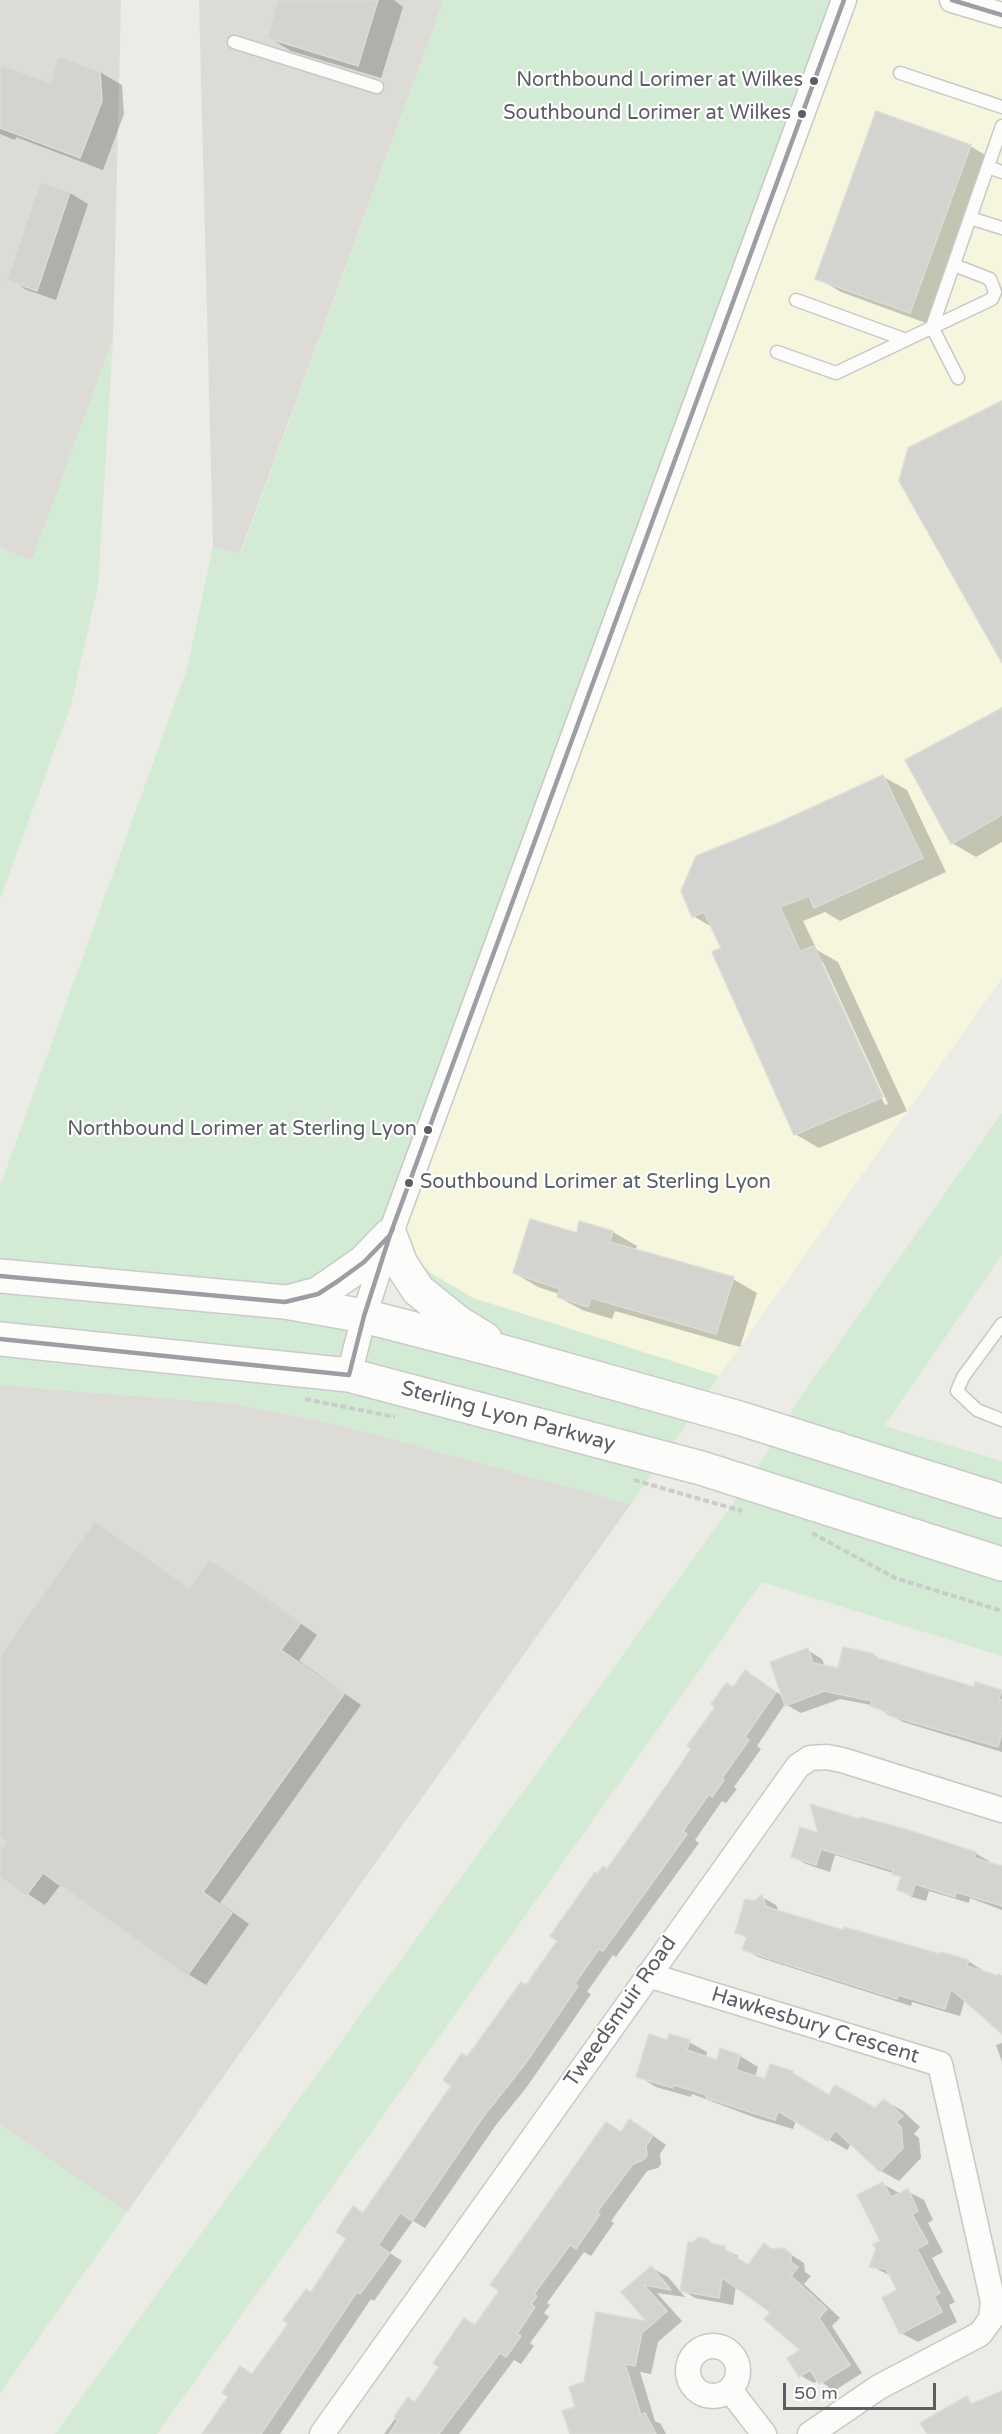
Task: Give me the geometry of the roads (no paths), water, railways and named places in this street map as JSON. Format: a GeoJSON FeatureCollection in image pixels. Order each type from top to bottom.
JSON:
{"type":"FeatureCollection","features":[{"type":"Feature","properties":{"kind":"main road"},"geometry":{"type":"LineString","coordinates":[[285,1302],[318,1294],[364,1262],[390,1235],[401,1264],[418,1290],[459,1323],[507,1353]]}},
{"type":"Feature","properties":{"kind":"main road"},"geometry":{"type":"LineString","coordinates":[[0,1276],[285,1302],[364,1316],[507,1353],[739,1418],[1002,1501]]}},
{"type":"Feature","properties":{"kind":"main road","name":"Sterling Lyon Parkway"},"geometry":{"type":"LineString","coordinates":[[0,1339],[350,1375],[701,1468],[1002,1563]]}},
{"type":"Feature","properties":{"kind":"street"},"geometry":{"type":"LineString","coordinates":[[350,1375],[364,1316],[390,1235],[844,0]]}},
{"type":"Feature","properties":{"kind":"street"},"geometry":{"type":"LineString","coordinates":[[952,0],[1002,15]]}},
{"type":"Feature","properties":{"kind":"street","name":"Tweedsmuir Road"},"geometry":{"type":"LineString","coordinates":[[322,2434],[798,1766],[810,1758],[826,1757],[842,1760],[1002,1810]]}},
{"type":"Feature","properties":{"kind":"street","name":"Hawkesbury Crescent"},"geometry":{"type":"LineString","coordinates":[[648,1975],[940,2064],[993,2302],[991,2319],[980,2334],[879,2387],[810,2434]]}},
{"type":"Feature","properties":{"kind":"street"},"geometry":{"type":"LineString","coordinates":[[730,2390],[764,2434]]}},
{"type":"Feature","properties":{"kind":"lane"},"geometry":{"type":"LineString","coordinates":[[234,42],[377,87]]}},
{"type":"Feature","properties":{"kind":"lane"},"geometry":{"type":"LineString","coordinates":[[900,73],[1002,107]]}},
{"type":"Feature","properties":{"kind":"lane"},"geometry":{"type":"LineString","coordinates":[[958,378],[932,327],[1002,126]]}},
{"type":"Feature","properties":{"kind":"lane"},"geometry":{"type":"LineString","coordinates":[[988,167],[1002,172]]}},
{"type":"Feature","properties":{"kind":"lane"},"geometry":{"type":"LineString","coordinates":[[970,218],[1002,228]]}},
{"type":"Feature","properties":{"kind":"lane"},"geometry":{"type":"LineString","coordinates":[[777,352],[836,374],[992,298],[995,292],[990,279],[954,265]]}},
{"type":"Feature","properties":{"kind":"lane"},"geometry":{"type":"LineString","coordinates":[[796,300],[906,340]]}},
{"type":"Feature","properties":{"kind":"lane"},"geometry":{"type":"LineString","coordinates":[[1002,1324],[963,1377],[957,1391],[977,1410],[1002,1420]]}},
{"type":"Feature","properties":{"kind":"place","name":"Northbound Lorimer at Wilkes"},"geometry":{"type":"Point","coordinates":[814,81]}},
{"type":"Feature","properties":{"kind":"place","name":"Southbound Lorimer at Wilkes"},"geometry":{"type":"Point","coordinates":[802,114]}},
{"type":"Feature","properties":{"kind":"place","name":"Northbound Lorimer at Sterling Lyon"},"geometry":{"type":"Point","coordinates":[428,1130]}},
{"type":"Feature","properties":{"kind":"place","name":"Southbound Lorimer at Sterling Lyon"},"geometry":{"type":"Point","coordinates":[409,1183]}}]}
